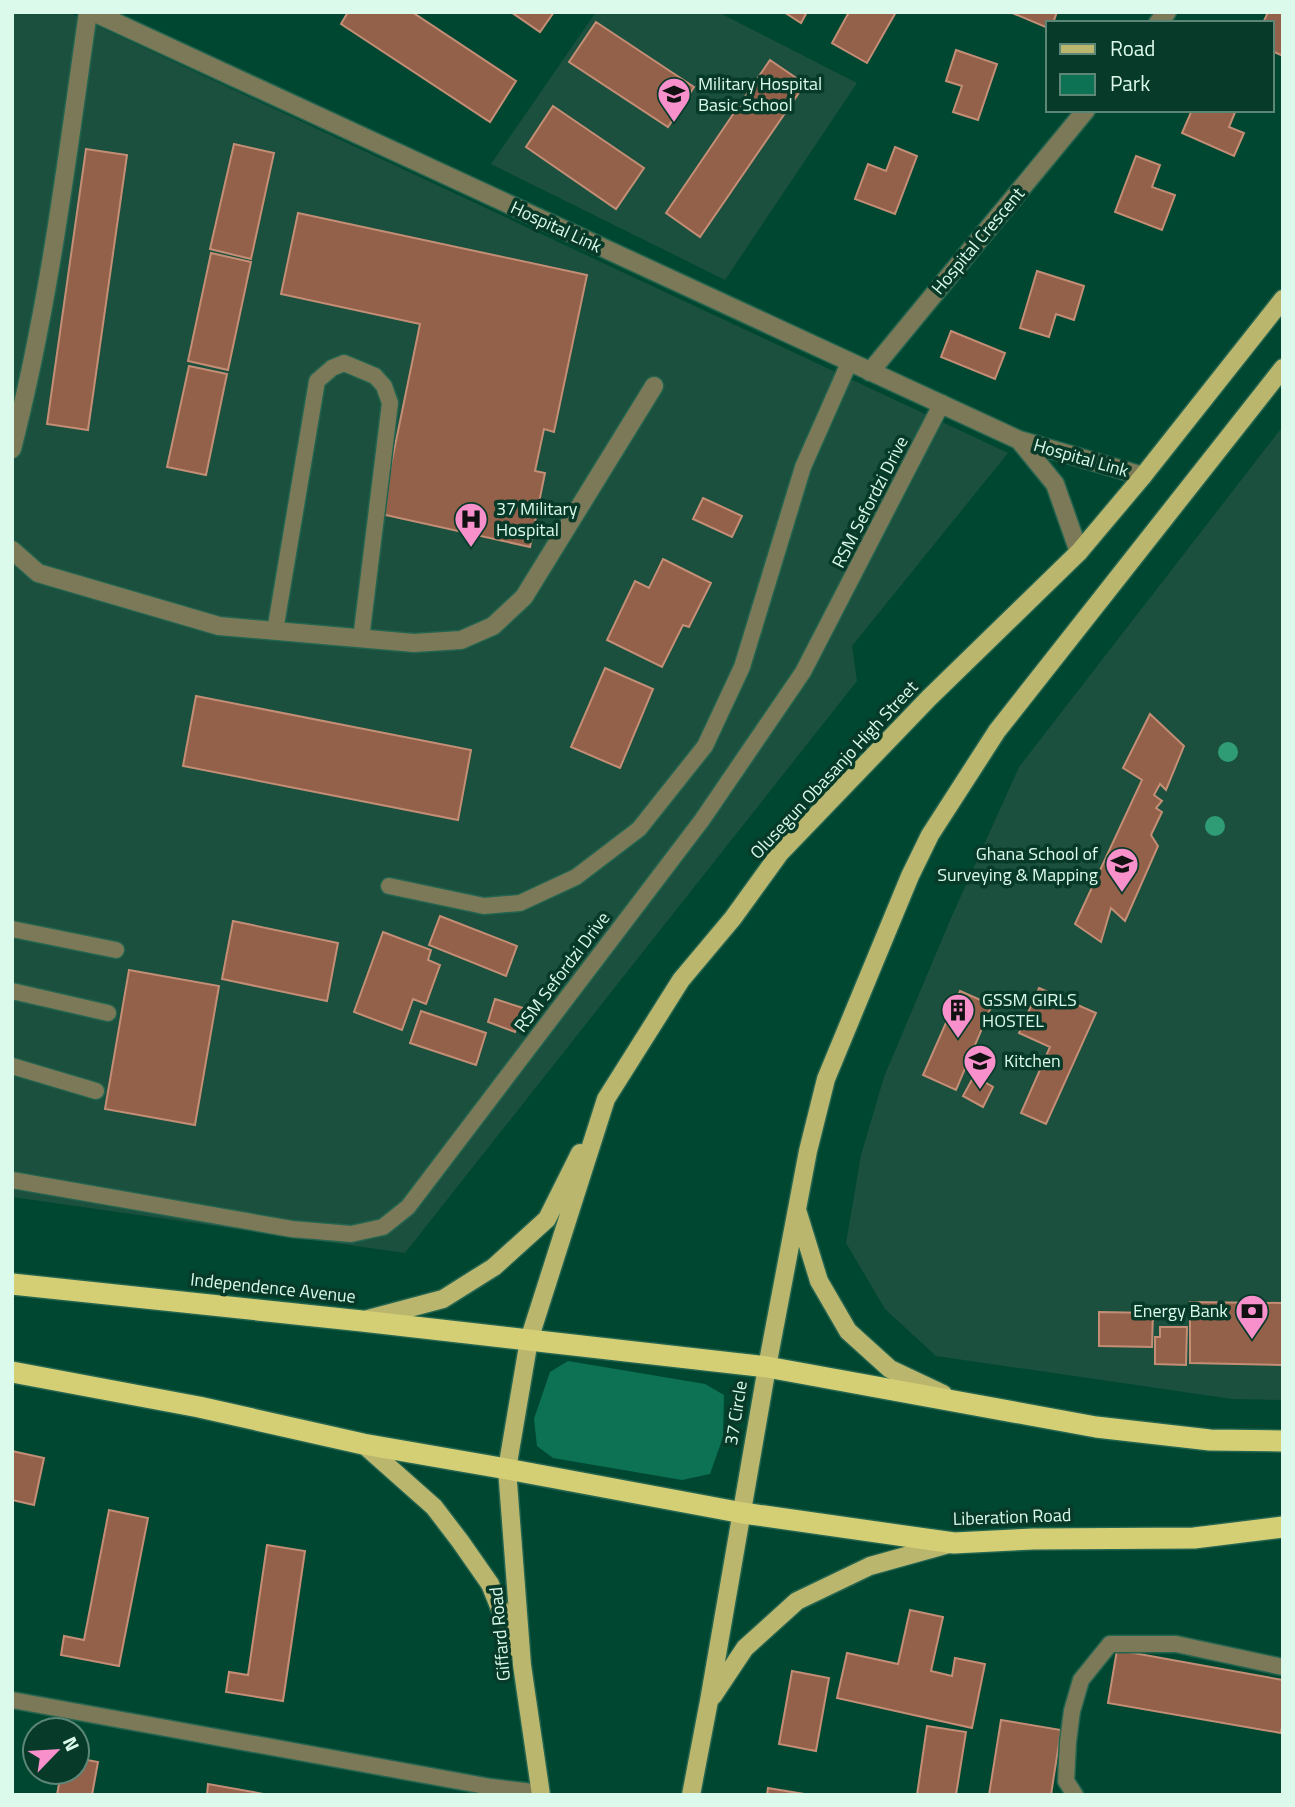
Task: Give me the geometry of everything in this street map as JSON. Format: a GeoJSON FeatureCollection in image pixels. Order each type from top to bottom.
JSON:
{"type":"FeatureCollection","features":[{"type":"Feature","properties":{"kind":"highway","name":"Independence Avenue"},"geometry":{"type":"LineString","coordinates":[[12,1284],[529,1340]]}},
{"type":"Feature","properties":{"kind":"highway","name":"37 Circle"},"geometry":{"type":"LineString","coordinates":[[529,1340],[767,1367]]}},
{"type":"Feature","properties":{"kind":"highway"},"geometry":{"type":"LineString","coordinates":[[767,1367],[1024,1415],[1109,1428],[1210,1440],[1283,1441]]}},
{"type":"Feature","properties":{"kind":"highway"},"geometry":{"type":"LineString","coordinates":[[12,1372],[199,1407],[363,1444],[743,1513]]}},
{"type":"Feature","properties":{"kind":"highway","name":"Liberation Road"},"geometry":{"type":"LineString","coordinates":[[743,1513],[954,1543],[1033,1539],[1194,1538],[1283,1527]]}},
{"type":"Feature","properties":{"kind":"main road","name":"Olusegun Obasanjo High Street"},"geometry":{"type":"LineString","coordinates":[[529,1340],[606,1100],[681,980],[733,918],[780,853],[929,698],[1079,552],[1143,476],[1283,299]]}},
{"type":"Feature","properties":{"kind":"main road"},"geometry":{"type":"LineString","coordinates":[[767,1367],[796,1209],[826,1079],[910,876],[930,835],[997,731],[1283,368]]}},
{"type":"Feature","properties":{"kind":"main road"},"geometry":{"type":"LineString","coordinates":[[362,1321],[443,1299],[494,1267],[512,1251],[547,1219],[606,1100]]}},
{"type":"Feature","properties":{"kind":"main road"},"geometry":{"type":"LineString","coordinates":[[796,1209],[819,1281],[848,1331],[890,1369],[959,1401]]}},
{"type":"Feature","properties":{"kind":"main road"},"geometry":{"type":"LineString","coordinates":[[507,1469],[529,1340]]}},
{"type":"Feature","properties":{"kind":"main road","name":"37 Circle"},"geometry":{"type":"LineString","coordinates":[[743,1513],[767,1367]]}},
{"type":"Feature","properties":{"kind":"main road"},"geometry":{"type":"LineString","coordinates":[[363,1444],[434,1507],[460,1541],[490,1584],[522,1665]]}},
{"type":"Feature","properties":{"kind":"main road","name":"Giffard Road"},"geometry":{"type":"LineString","coordinates":[[507,1469],[522,1665],[541,1794]]}},
{"type":"Feature","properties":{"kind":"main road"},"geometry":{"type":"LineString","coordinates":[[691,1795],[743,1513]]}},
{"type":"Feature","properties":{"kind":"main road"},"geometry":{"type":"LineString","coordinates":[[709,1702],[745,1648],[797,1601],[870,1566],[954,1543]]}},
{"type":"Feature","properties":{"kind":"street","name":"Hospital Link"},"geometry":{"type":"LineString","coordinates":[[90,12],[1019,440],[1143,476]]}},
{"type":"Feature","properties":{"kind":"street"},"geometry":{"type":"LineString","coordinates":[[12,449],[25,399],[50,271],[90,12]]}},
{"type":"Feature","properties":{"kind":"street","name":"Hospital Crescent"},"geometry":{"type":"LineString","coordinates":[[870,372],[1084,112]]}},
{"type":"Feature","properties":{"kind":"street"},"geometry":{"type":"LineString","coordinates":[[12,550],[38,573],[219,626],[414,643],[461,640],[493,626],[524,597],[654,386]]}},
{"type":"Feature","properties":{"kind":"street","name":"Hospital Link"},"geometry":{"type":"LineString","coordinates":[[1019,440],[1055,484],[1079,552]]}},
{"type":"Feature","properties":{"kind":"lane"},"geometry":{"type":"LineString","coordinates":[[275,631],[317,381],[332,368],[344,363],[375,376],[384,386],[390,403],[361,639]]}},
{"type":"Feature","properties":{"kind":"lane"},"geometry":{"type":"LineString","coordinates":[[389,886],[484,906],[520,903],[576,877],[639,829],[705,746],[742,667],[803,467],[849,363]]}},
{"type":"Feature","properties":{"kind":"lane","name":"RSM Sefordzi Drive"},"geometry":{"type":"LineString","coordinates":[[12,1180],[292,1229],[351,1234],[383,1227],[408,1207],[702,821],[803,672],[942,403]]}},
{"type":"Feature","properties":{"kind":"lane"},"geometry":{"type":"LineString","coordinates":[[12,929],[116,950]]}},
{"type":"Feature","properties":{"kind":"lane"},"geometry":{"type":"LineString","coordinates":[[12,991],[108,1013]]}},
{"type":"Feature","properties":{"kind":"lane"},"geometry":{"type":"LineString","coordinates":[[12,1066],[96,1091]]}},
{"type":"Feature","properties":{"kind":"lane"},"geometry":{"type":"LineString","coordinates":[[1075,1795],[1066,1781],[1072,1712],[1081,1680],[1110,1644],[1175,1644],[1283,1667]]}},
{"type":"Feature","properties":{"kind":"lane"},"geometry":{"type":"LineString","coordinates":[[12,1700],[541,1794]]}},
{"type":"Feature","properties":{"kind":"shaded area","name":"37 Military Hospital"},"geometry":{"type":"Polygon","coordinates":[[[12,12],[68,12],[1008,453],[852,646],[857,681],[405,1253],[12,1197],[12,12]]]}},
{"type":"Feature","properties":{"kind":"shaded area","name":"Military Hospital Basic School"},"geometry":{"type":"Polygon","coordinates":[[[596,12],[718,12],[857,83],[725,280],[491,164],[596,12]]]}},
{"type":"Feature","properties":{"kind":"shaded area","name":"Ghana School of Surveying & Mapping"},"geometry":{"type":"Polygon","coordinates":[[[1283,426],[1283,1400],[1232,1399],[936,1356],[885,1309],[846,1243],[861,1155],[884,1077],[1019,767],[1283,426]]]}},
{"type":"Feature","properties":{"kind":"green space"},"geometry":{"type":"Polygon","coordinates":[[[568,1361],[705,1384],[724,1395],[723,1437],[710,1474],[682,1480],[553,1458],[537,1446],[534,1419],[550,1372],[568,1361]]]}},
{"type":"Feature","properties":{"kind":"building"},"geometry":{"type":"Polygon","coordinates":[[[348,12],[412,12],[516,81],[490,122],[341,24],[348,12]]]}},
{"type":"Feature","properties":{"kind":"building"},"geometry":{"type":"Polygon","coordinates":[[[511,12],[554,12],[540,32],[511,12]]]}},
{"type":"Feature","properties":{"kind":"building"},"geometry":{"type":"Polygon","coordinates":[[[784,12],[807,12],[801,23],[784,12]]]}},
{"type":"Feature","properties":{"kind":"building"},"geometry":{"type":"Polygon","coordinates":[[[849,12],[896,12],[867,63],[832,43],[849,12]]]}},
{"type":"Feature","properties":{"kind":"building"},"geometry":{"type":"Polygon","coordinates":[[[1010,12],[1057,12],[1054,21],[1046,21],[1046,27],[1010,12]]]}},
{"type":"Feature","properties":{"kind":"building"},"geometry":{"type":"Polygon","coordinates":[[[1268,12],[1283,12],[1283,56],[1274,52],[1274,21],[1264,21],[1268,12]]]}},
{"type":"Feature","properties":{"kind":"building"},"geometry":{"type":"Polygon","coordinates":[[[596,22],[694,87],[668,127],[569,62],[596,22]]]}},
{"type":"Feature","properties":{"kind":"building"},"geometry":{"type":"Polygon","coordinates":[[[956,50],[997,64],[978,120],[953,112],[962,86],[946,81],[956,50]]]}},
{"type":"Feature","properties":{"kind":"building"},"geometry":{"type":"Polygon","coordinates":[[[770,60],[805,84],[700,237],[666,213],[770,60]]]}},
{"type":"Feature","properties":{"kind":"building"},"geometry":{"type":"Polygon","coordinates":[[[553,106],[644,168],[616,209],[526,147],[553,106]]]}},
{"type":"Feature","properties":{"kind":"building"},"geometry":{"type":"Polygon","coordinates":[[[1191,112],[1235,112],[1229,127],[1244,133],[1234,156],[1182,133],[1191,112]]]}},
{"type":"Feature","properties":{"kind":"building"},"geometry":{"type":"Polygon","coordinates":[[[234,144],[274,153],[251,259],[210,249],[234,144]]]}},
{"type":"Feature","properties":{"kind":"building"},"geometry":{"type":"Polygon","coordinates":[[[895,147],[917,156],[895,214],[855,199],[868,164],[886,171],[895,147]]]}},
{"type":"Feature","properties":{"kind":"building"},"geometry":{"type":"Polygon","coordinates":[[[86,149],[127,155],[88,430],[47,424],[86,149]]]}},
{"type":"Feature","properties":{"kind":"building"},"geometry":{"type":"Polygon","coordinates":[[[1136,156],[1160,165],[1152,187],[1175,195],[1162,230],[1115,212],[1136,156]]]}},
{"type":"Feature","properties":{"kind":"building"},"geometry":{"type":"Polygon","coordinates":[[[298,213],[587,275],[554,432],[544,429],[535,471],[545,473],[530,547],[381,514],[420,324],[281,294],[298,213]]]}},
{"type":"Feature","properties":{"kind":"building"},"geometry":{"type":"Polygon","coordinates":[[[211,253],[251,262],[228,370],[188,361],[211,253]]]}},
{"type":"Feature","properties":{"kind":"building"},"geometry":{"type":"Polygon","coordinates":[[[1037,271],[1084,286],[1074,320],[1056,314],[1049,337],[1020,328],[1037,271]]]}},
{"type":"Feature","properties":{"kind":"building"},"geometry":{"type":"Polygon","coordinates":[[[951,331],[1005,353],[995,379],[941,357],[951,331]]]}},
{"type":"Feature","properties":{"kind":"building"},"geometry":{"type":"Polygon","coordinates":[[[189,366],[227,374],[206,475],[167,467],[189,366]]]}},
{"type":"Feature","properties":{"kind":"building"},"geometry":{"type":"Polygon","coordinates":[[[703,498],[742,516],[732,537],[693,519],[703,498]]]}},
{"type":"Feature","properties":{"kind":"building"},"geometry":{"type":"Polygon","coordinates":[[[663,559],[711,583],[689,627],[683,625],[662,667],[607,640],[635,581],[649,588],[663,559]]]}},
{"type":"Feature","properties":{"kind":"building"},"geometry":{"type":"Polygon","coordinates":[[[605,668],[653,689],[620,768],[571,747],[605,668]]]}},
{"type":"Feature","properties":{"kind":"building"},"geometry":{"type":"Polygon","coordinates":[[[196,696],[471,750],[458,820],[183,766],[196,696]]]}},
{"type":"Feature","properties":{"kind":"building"},"geometry":{"type":"Polygon","coordinates":[[[1150,714],[1184,746],[1166,790],[1160,784],[1154,795],[1162,801],[1156,808],[1162,812],[1151,835],[1158,846],[1125,921],[1111,908],[1101,942],[1075,924],[1142,780],[1123,768],[1150,714]]]}},
{"type":"Feature","properties":{"kind":"building"},"geometry":{"type":"Polygon","coordinates":[[[440,916],[517,946],[506,976],[429,945],[440,916]]]}},
{"type":"Feature","properties":{"kind":"building"},"geometry":{"type":"Polygon","coordinates":[[[233,921],[338,943],[327,1001],[222,979],[233,921]]]}},
{"type":"Feature","properties":{"kind":"building"},"geometry":{"type":"Polygon","coordinates":[[[383,932],[431,950],[428,960],[440,965],[426,1004],[413,999],[402,1030],[354,1012],[383,932]]]}},
{"type":"Feature","properties":{"kind":"building"},"geometry":{"type":"Polygon","coordinates":[[[129,970],[219,986],[195,1125],[105,1109],[129,970]]]}},
{"type":"Feature","properties":{"kind":"building"},"geometry":{"type":"Polygon","coordinates":[[[1039,988],[1096,1013],[1046,1124],[1021,1113],[1050,1047],[1019,1033],[1039,988]]]}},
{"type":"Feature","properties":{"kind":"building","name":"GSSM GIRLS HOSTEL"},"geometry":{"type":"Polygon","coordinates":[[[960,991],[992,1005],[956,1090],[923,1075],[960,991]]]}},
{"type":"Feature","properties":{"kind":"building"},"geometry":{"type":"Polygon","coordinates":[[[495,999],[523,1008],[515,1032],[488,1022],[495,999]]]}},
{"type":"Feature","properties":{"kind":"building"},"geometry":{"type":"Polygon","coordinates":[[[421,1011],[486,1033],[476,1065],[410,1043],[421,1011]]]}},
{"type":"Feature","properties":{"kind":"building"},"geometry":{"type":"Polygon","coordinates":[[[974,1076],[993,1087],[983,1107],[963,1096],[974,1076]]]}},
{"type":"Feature","properties":{"kind":"building"},"geometry":{"type":"Polygon","coordinates":[[[1190,1302],[1283,1303],[1283,1365],[1190,1363],[1190,1302]]]}},
{"type":"Feature","properties":{"kind":"building"},"geometry":{"type":"Polygon","coordinates":[[[1099,1312],[1153,1313],[1152,1347],[1099,1346],[1099,1312]]]}},
{"type":"Feature","properties":{"kind":"building"},"geometry":{"type":"Polygon","coordinates":[[[1160,1327],[1187,1327],[1186,1365],[1155,1364],[1155,1337],[1160,1337],[1160,1327]]]}},
{"type":"Feature","properties":{"kind":"building"},"geometry":{"type":"Polygon","coordinates":[[[12,1451],[44,1458],[34,1505],[12,1500],[12,1451]]]}},
{"type":"Feature","properties":{"kind":"building"},"geometry":{"type":"Polygon","coordinates":[[[109,1510],[148,1518],[119,1666],[61,1655],[64,1636],[84,1640],[109,1510]]]}},
{"type":"Feature","properties":{"kind":"building"},"geometry":{"type":"Polygon","coordinates":[[[267,1545],[305,1551],[283,1701],[226,1692],[229,1672],[248,1675],[267,1545]]]}},
{"type":"Feature","properties":{"kind":"building"},"geometry":{"type":"Polygon","coordinates":[[[910,1610],[943,1617],[931,1671],[952,1676],[955,1658],[985,1664],[972,1728],[837,1698],[847,1653],[898,1664],[910,1610]]]}},
{"type":"Feature","properties":{"kind":"building"},"geometry":{"type":"Polygon","coordinates":[[[1117,1650],[1283,1680],[1281,1733],[1108,1703],[1117,1650]]]}},
{"type":"Feature","properties":{"kind":"building"},"geometry":{"type":"Polygon","coordinates":[[[792,1671],[829,1678],[816,1751],[779,1744],[792,1671]]]}},
{"type":"Feature","properties":{"kind":"building"},"geometry":{"type":"Polygon","coordinates":[[[1001,1720],[1061,1730],[1051,1795],[989,1795],[1001,1720]]]}},
{"type":"Feature","properties":{"kind":"building"},"geometry":{"type":"Polygon","coordinates":[[[927,1726],[966,1732],[956,1795],[917,1795],[927,1726]]]}},
{"type":"Feature","properties":{"kind":"building"},"geometry":{"type":"Polygon","coordinates":[[[91,1761],[98,1762],[92,1795],[57,1795],[59,1786],[91,1786],[91,1761]]]}},
{"type":"Feature","properties":{"kind":"building"},"geometry":{"type":"Polygon","coordinates":[[[208,1784],[264,1794],[264,1795],[207,1795],[208,1784]]]}},
{"type":"Feature","properties":{"kind":"building"},"geometry":{"type":"Polygon","coordinates":[[[768,1788],[804,1794],[767,1795],[768,1788]]]}},
{"type":"Feature","properties":{"kind":"place","name":"Military Hospital Basic School"},"geometry":{"type":"Point","coordinates":[674,124]}},
{"type":"Feature","properties":{"kind":"place","name":"37 Military Hospital"},"geometry":{"type":"Point","coordinates":[471,549]}},
{"type":"Feature","properties":{"kind":"place","name":"Ghana School of Surveying & Mapping"},"geometry":{"type":"Point","coordinates":[1122,894]}},
{"type":"Feature","properties":{"kind":"place","name":"GSSM GIRLS HOSTEL"},"geometry":{"type":"Point","coordinates":[958,1040]}},
{"type":"Feature","properties":{"kind":"place","name":"Kitchen"},"geometry":{"type":"Point","coordinates":[980,1091]}},
{"type":"Feature","properties":{"kind":"place","name":"Energy Bank"},"geometry":{"type":"Point","coordinates":[1252,1341]}}]}
